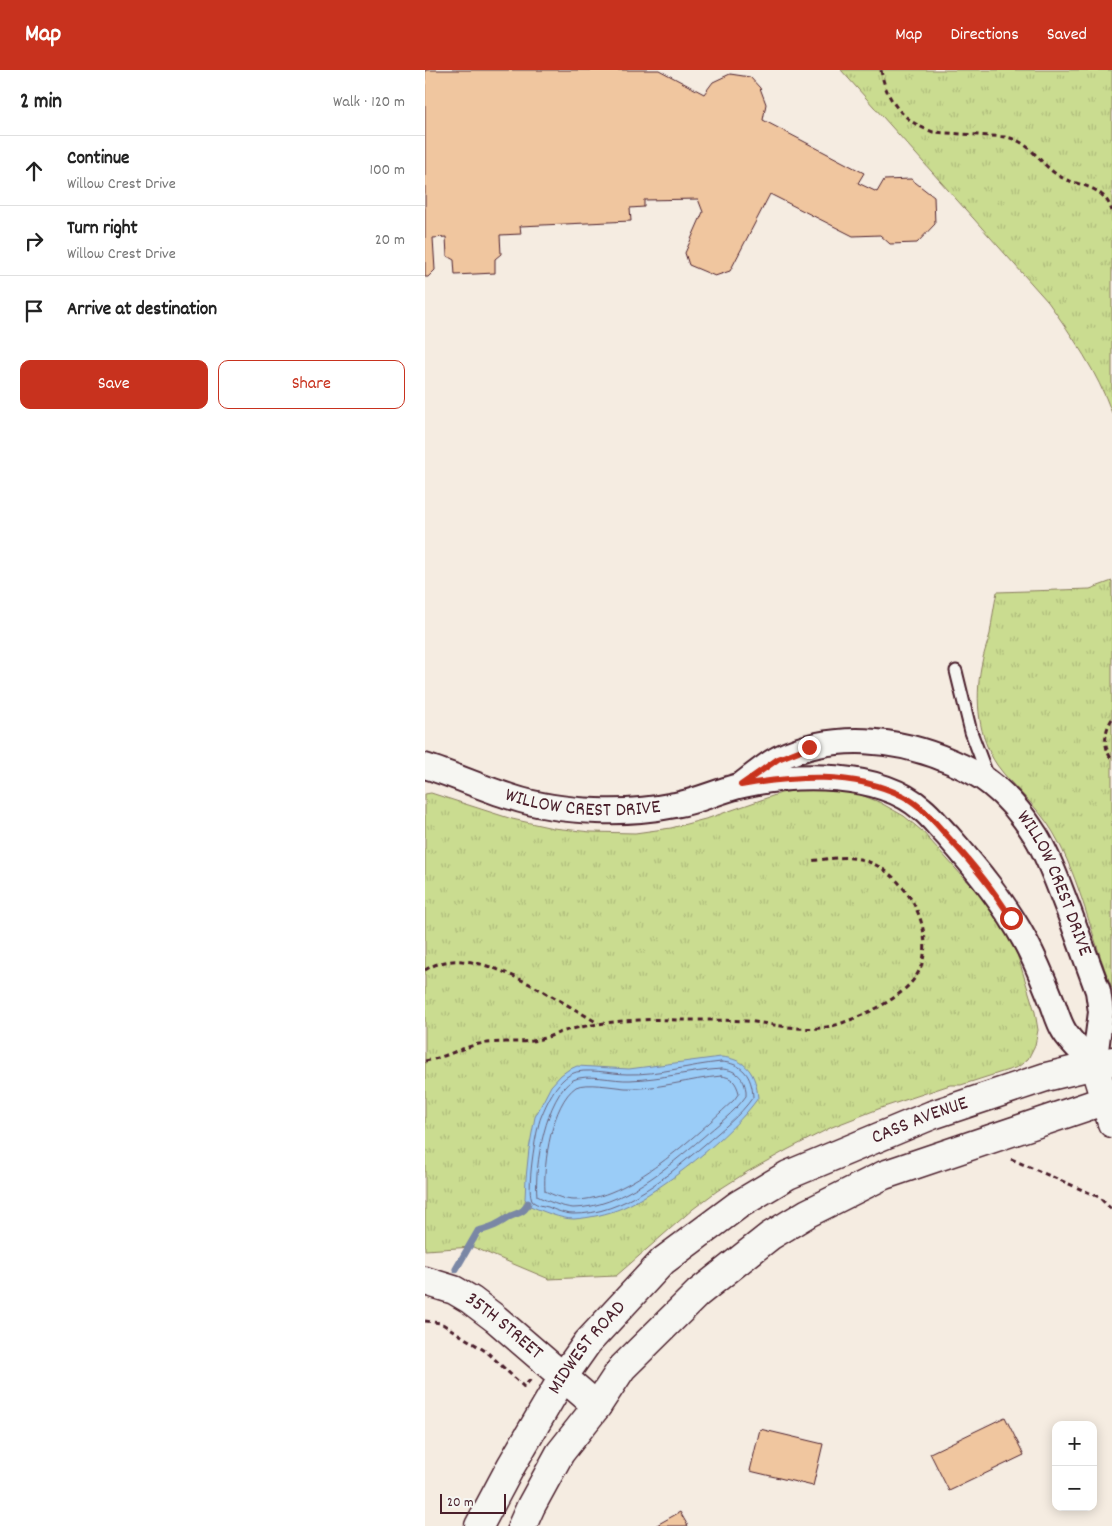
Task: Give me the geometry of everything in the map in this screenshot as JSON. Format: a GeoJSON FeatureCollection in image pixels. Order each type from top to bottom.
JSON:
{"type":"FeatureCollection","features":[{"type":"Feature","properties":{"kind":"main road"},"geometry":{"type":"LineString","coordinates":[[1103,1063],[1110,1107]]}},
{"type":"Feature","properties":{"kind":"main road","name":"CASS AVENUE"},"geometry":{"type":"LineString","coordinates":[[738,1205],[789,1175],[932,1115],[1045,1077],[1103,1063]]}},
{"type":"Feature","properties":{"kind":"main road","name":"CASS AVENUE"},"geometry":{"type":"LineString","coordinates":[[770,1236],[808,1213],[884,1175],[1110,1107]]}},
{"type":"Feature","properties":{"kind":"main road","name":"MIDWEST ROAD"},"geometry":{"type":"LineString","coordinates":[[479,1526],[511,1466],[563,1377],[587,1343],[663,1261],[738,1205]]}},
{"type":"Feature","properties":{"kind":"main road","name":"MIDWEST ROAD"},"geometry":{"type":"LineString","coordinates":[[522,1526],[560,1453],[597,1406],[622,1368],[698,1293],[770,1236]]}},
{"type":"Feature","properties":{"kind":"main road","name":"35TH STREET"},"geometry":{"type":"LineString","coordinates":[[425,1281],[454,1290],[471,1300],[496,1319],[597,1406]]}},
{"type":"Feature","properties":{"kind":"street","name":"WILLOW CREST DRIVE"},"geometry":{"type":"LineString","coordinates":[[741,785],[778,759],[809,747],[838,742],[867,741],[897,743],[926,751],[972,771],[991,783],[1025,821],[1053,869],[1097,991],[1101,1012],[1103,1063]]}},
{"type":"Feature","properties":{"kind":"street","name":"WILLOW CREST DRIVE"},"geometry":{"type":"LineString","coordinates":[[425,766],[513,798],[551,806],[597,811],[636,810],[676,805],[702,799],[741,785],[797,777],[826,777],[850,780],[891,791],[922,809],[961,851],[999,900],[1024,938],[1036,962],[1064,1031],[1103,1063]]}},
{"type":"Feature","properties":{"kind":"lane"},"geometry":{"type":"LineString","coordinates":[[956,671],[971,732],[991,783]]}},
{"type":"Feature","properties":{"kind":"path"},"geometry":{"type":"LineString","coordinates":[[881,70],[883,84],[890,100],[901,113],[921,128],[933,132],[1007,137],[1025,143],[1057,175],[1103,195],[1112,211]]}},
{"type":"Feature","properties":{"kind":"path"},"geometry":{"type":"LineString","coordinates":[[1112,719],[1106,729],[1105,743],[1112,760]]}},
{"type":"Feature","properties":{"kind":"path"},"geometry":{"type":"LineString","coordinates":[[425,1061],[478,1044],[532,1041],[569,1029],[598,1024],[642,1019],[733,1020],[797,1030],[824,1029],[875,1009],[897,996],[919,971],[925,944],[923,930],[908,896],[896,879],[884,869],[868,861],[852,857],[809,861]]}},
{"type":"Feature","properties":{"kind":"path"},"geometry":{"type":"LineString","coordinates":[[425,970],[433,965],[449,961],[480,964],[550,995],[598,1024]]}},
{"type":"Feature","properties":{"kind":"path"},"geometry":{"type":"LineString","coordinates":[[1006,1157],[1099,1197],[1112,1210]]}},
{"type":"Feature","properties":{"kind":"path"},"geometry":{"type":"LineString","coordinates":[[425,1321],[441,1322],[487,1352],[524,1387]]}},
{"type":"Feature","properties":{"kind":"green space"},"geometry":{"type":"Polygon","coordinates":[[[841,70],[1112,70],[1112,413],[1092,369],[1048,302],[841,70]]]}},
{"type":"Feature","properties":{"kind":"green space"},"geometry":{"type":"Polygon","coordinates":[[[1112,581],[1112,988],[1063,850],[1047,823],[997,765],[986,743],[980,718],[978,692],[981,667],[990,634],[997,592],[1090,589],[1112,581]]]}},
{"type":"Feature","properties":{"kind":"green space"},"geometry":{"type":"Polygon","coordinates":[[[809,788],[834,788],[856,793],[879,802],[904,816],[922,831],[981,897],[1003,926],[1017,954],[1035,1012],[1038,1030],[1035,1045],[1028,1059],[1018,1067],[961,1085],[950,1085],[881,1108],[832,1127],[787,1150],[717,1191],[693,1209],[616,1276],[549,1279],[473,1247],[425,1250],[425,794],[431,793],[512,819],[553,828],[591,832],[635,833],[671,828],[709,818],[781,793],[809,788]]]}},
{"type":"Feature","properties":{"kind":"water"},"geometry":{"type":"Polygon","coordinates":[[[721,1057],[737,1061],[749,1069],[755,1082],[758,1098],[732,1128],[696,1160],[638,1200],[605,1214],[569,1219],[530,1206],[525,1199],[526,1178],[535,1117],[551,1086],[561,1075],[577,1066],[629,1069],[721,1057]]]}},
{"type":"Feature","properties":{"kind":"building"},"geometry":{"type":"Polygon","coordinates":[[[425,70],[659,70],[704,94],[713,82],[730,74],[750,77],[760,88],[766,104],[763,120],[864,173],[858,183],[877,192],[884,180],[911,179],[934,197],[935,224],[917,243],[890,244],[880,235],[853,236],[770,194],[730,271],[715,276],[689,265],[685,253],[703,212],[698,199],[644,200],[644,207],[630,208],[631,221],[520,226],[521,234],[500,235],[501,254],[495,259],[495,273],[455,275],[454,260],[447,256],[446,237],[433,238],[435,270],[428,277],[425,277],[425,70]]]}},
{"type":"Feature","properties":{"kind":"building"},"geometry":{"type":"Polygon","coordinates":[[[1005,1417],[1024,1455],[949,1491],[930,1453],[1005,1417]]]}},
{"type":"Feature","properties":{"kind":"building"},"geometry":{"type":"Polygon","coordinates":[[[760,1429],[823,1444],[813,1486],[750,1471],[760,1429]]]}},
{"type":"Feature","properties":{"kind":"building"},"geometry":{"type":"Polygon","coordinates":[[[680,1512],[688,1526],[655,1526],[680,1512]]]}},
{"type":"Feature","properties":{"kind":"waterway"},"geometry":{"type":"LineString","coordinates":[[456,1269],[478,1231],[495,1226],[525,1209],[528,1203]]}},
{"type":"Feature","properties":{"kind":"route"},"geometry":{"type":"LineString","coordinates":[[809,747],[778,759],[741,785],[797,777],[826,777],[873,785],[904,797],[922,809],[961,851],[1011,918]]}}]}
